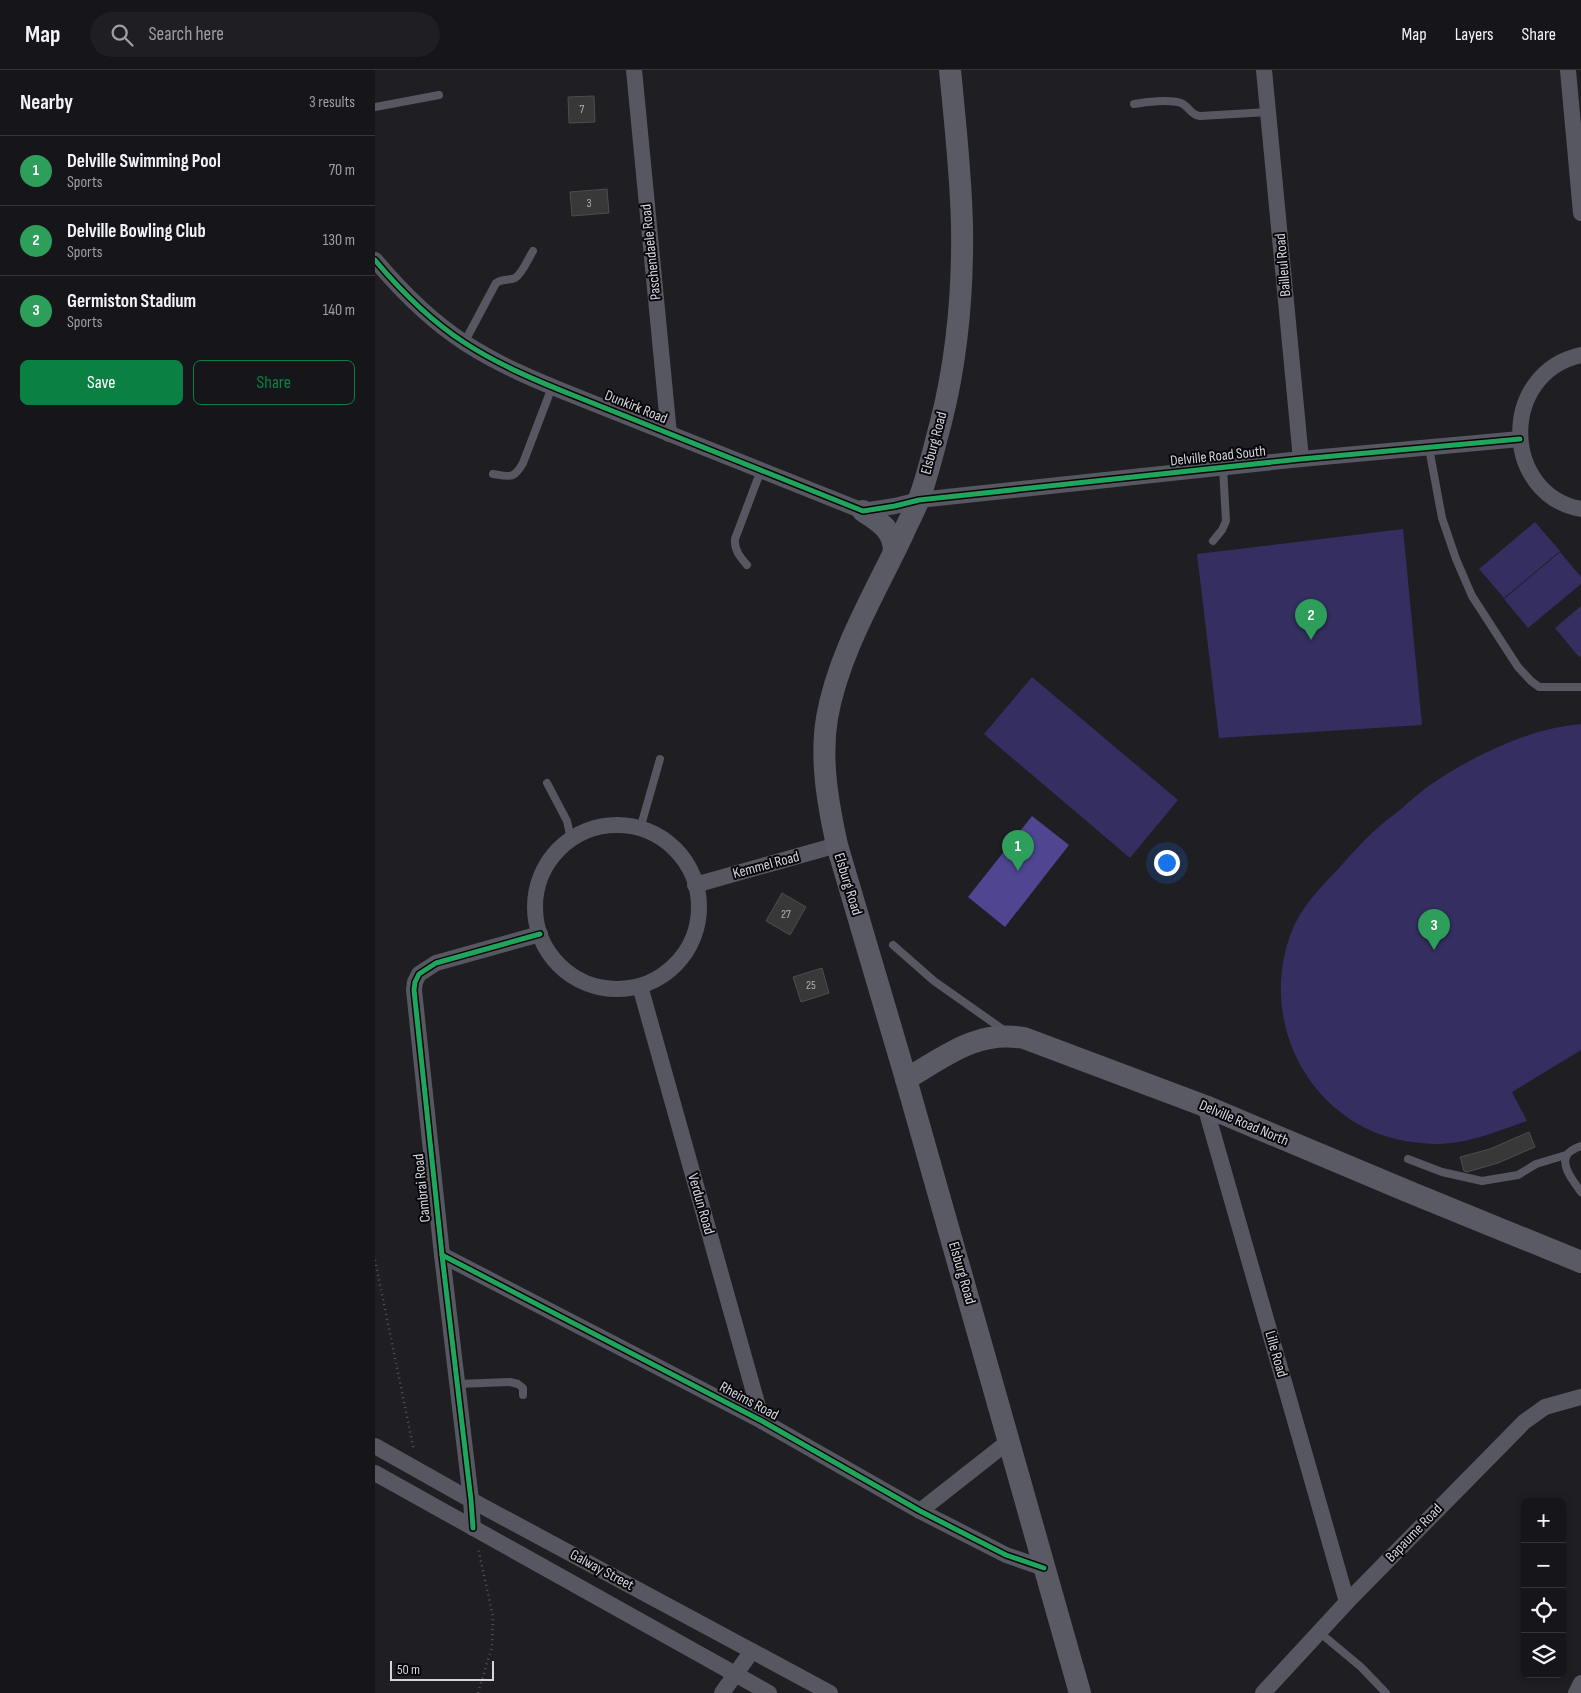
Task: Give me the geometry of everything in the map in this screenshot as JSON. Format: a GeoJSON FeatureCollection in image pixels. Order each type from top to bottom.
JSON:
{"type":"FeatureCollection","features":[{"type":"Feature","properties":{"kind":"main road","name":"Elsburg Road"},"geometry":{"type":"LineString","coordinates":[[950,70],[962,226],[957,335],[941,420],[919,500],[847,653],[833,695],[827,719],[825,768],[831,819],[837,846],[906,1079],[1080,1693]]}},
{"type":"Feature","properties":{"kind":"main road"},"geometry":{"type":"LineString","coordinates":[[863,511],[887,528],[894,542],[894,552]]}},
{"type":"Feature","properties":{"kind":"main road","name":"Delville Road North"},"geometry":{"type":"LineString","coordinates":[[906,1079],[970,1043],[996,1036],[1010,1036],[1038,1042],[1205,1106],[1581,1262]]}},
{"type":"Feature","properties":{"kind":"street","name":"Paschendaele Road"},"geometry":{"type":"LineString","coordinates":[[634,70],[669,434]]}},
{"type":"Feature","properties":{"kind":"street","name":"Bailleul Road"},"geometry":{"type":"LineString","coordinates":[[1264,70],[1301,459]]}},
{"type":"Feature","properties":{"kind":"street"},"geometry":{"type":"LineString","coordinates":[[1567,70],[1581,213]]}},
{"type":"Feature","properties":{"kind":"street","name":"Dunkirk Road"},"geometry":{"type":"LineString","coordinates":[[375,260],[406,295],[425,312],[464,343],[491,359],[552,387],[863,511]]}},
{"type":"Feature","properties":{"kind":"street"},"geometry":{"type":"LineString","coordinates":[[1581,354],[1563,360],[1539,380],[1529,393],[1520,423],[1520,440],[1526,462],[1537,482],[1549,494],[1562,502],[1581,509]]}},
{"type":"Feature","properties":{"kind":"street","name":"Delville Road South"},"geometry":{"type":"LineString","coordinates":[[919,500],[1301,459],[1520,440]]}},
{"type":"Feature","properties":{"kind":"street"},"geometry":{"type":"LineString","coordinates":[[863,511],[919,500]]}},
{"type":"Feature","properties":{"kind":"street"},"geometry":{"type":"LineString","coordinates":[[604,826],[640,829],[656,836],[671,846],[683,860],[695,884],[699,907],[697,922],[687,950],[667,973],[654,981],[640,986],[625,989],[609,989],[579,980],[555,961],[546,948],[540,934],[535,917],[535,899],[539,881],[547,865],[557,851],[571,839],[587,831],[604,826]]}},
{"type":"Feature","properties":{"kind":"street","name":"Kemmel Road"},"geometry":{"type":"LineString","coordinates":[[695,884],[837,846]]}},
{"type":"Feature","properties":{"kind":"street","name":"Cambrai Road"},"geometry":{"type":"LineString","coordinates":[[473,1528],[414,990],[419,974],[436,962],[540,934]]}},
{"type":"Feature","properties":{"kind":"street","name":"Verdun Road"},"geometry":{"type":"LineString","coordinates":[[640,986],[762,1422]]}},
{"type":"Feature","properties":{"kind":"street","name":"Lille Road"},"geometry":{"type":"LineString","coordinates":[[1205,1106],[1347,1602]]}},
{"type":"Feature","properties":{"kind":"street","name":"Rheims Road"},"geometry":{"type":"LineString","coordinates":[[442,1255],[762,1422],[920,1510],[1006,1555],[1044,1568]]}},
{"type":"Feature","properties":{"kind":"street","name":"Bapaume Road"},"geometry":{"type":"LineString","coordinates":[[1263,1693],[1347,1602],[1524,1422],[1545,1407],[1581,1397]]}},
{"type":"Feature","properties":{"kind":"street"},"geometry":{"type":"LineString","coordinates":[[920,1510],[1009,1441]]}},
{"type":"Feature","properties":{"kind":"street","name":"Galway Street"},"geometry":{"type":"LineString","coordinates":[[375,1446],[471,1500],[830,1693]]}},
{"type":"Feature","properties":{"kind":"street","name":"Galway Street"},"geometry":{"type":"LineString","coordinates":[[375,1473],[769,1693]]}},
{"type":"Feature","properties":{"kind":"street"},"geometry":{"type":"LineString","coordinates":[[722,1693],[752,1651]]}},
{"type":"Feature","properties":{"kind":"street"},"geometry":{"type":"LineString","coordinates":[[1576,1693],[1581,1683]]}},
{"type":"Feature","properties":{"kind":"lane"},"geometry":{"type":"LineString","coordinates":[[375,107],[439,95]]}},
{"type":"Feature","properties":{"kind":"lane"},"geometry":{"type":"LineString","coordinates":[[1133,104],[1155,100],[1179,102],[1184,104],[1193,114],[1200,116],[1268,112]]}},
{"type":"Feature","properties":{"kind":"lane"},"geometry":{"type":"LineString","coordinates":[[464,343],[496,283],[501,279],[512,279],[517,276],[533,251]]}},
{"type":"Feature","properties":{"kind":"lane"},"geometry":{"type":"LineString","coordinates":[[493,474],[509,477],[517,473],[523,463],[552,387]]}},
{"type":"Feature","properties":{"kind":"lane"},"geometry":{"type":"LineString","coordinates":[[1429,448],[1442,518],[1456,559],[1472,596],[1518,667],[1531,682],[1539,688],[1581,687]]}},
{"type":"Feature","properties":{"kind":"lane"},"geometry":{"type":"LineString","coordinates":[[1213,541],[1226,521],[1223,468]]}},
{"type":"Feature","properties":{"kind":"lane"},"geometry":{"type":"LineString","coordinates":[[747,565],[734,546],[761,470]]}},
{"type":"Feature","properties":{"kind":"lane"},"geometry":{"type":"LineString","coordinates":[[640,829],[660,759]]}},
{"type":"Feature","properties":{"kind":"lane"},"geometry":{"type":"LineString","coordinates":[[547,783],[567,821],[571,839]]}},
{"type":"Feature","properties":{"kind":"lane"},"geometry":{"type":"LineString","coordinates":[[893,945],[934,981],[1010,1036]]}},
{"type":"Feature","properties":{"kind":"lane"},"geometry":{"type":"LineString","coordinates":[[1408,1159],[1442,1172],[1482,1181],[1518,1175],[1536,1164],[1566,1155],[1581,1146]]}},
{"type":"Feature","properties":{"kind":"lane"},"geometry":{"type":"LineString","coordinates":[[1566,1155],[1565,1162],[1567,1168],[1581,1192]]}},
{"type":"Feature","properties":{"kind":"lane"},"geometry":{"type":"LineString","coordinates":[[457,1384],[511,1382],[523,1388],[523,1395]]}},
{"type":"Feature","properties":{"kind":"lane"},"geometry":{"type":"LineString","coordinates":[[1319,1632],[1361,1668],[1386,1693]]}},
{"type":"Feature","properties":{"kind":"path"},"geometry":{"type":"LineString","coordinates":[[375,1260],[412,1446],[423,1473]]}},
{"type":"Feature","properties":{"kind":"path"},"geometry":{"type":"LineString","coordinates":[[473,1528],[486,1579],[493,1617],[492,1647],[478,1693]]}},
{"type":"Feature","properties":{"kind":"shaded area"},"geometry":{"type":"Polygon","coordinates":[[[1535,522],[1560,551],[1504,598],[1479,569],[1535,522]]]}},
{"type":"Feature","properties":{"kind":"shaded area"},"geometry":{"type":"Polygon","coordinates":[[[1403,529],[1422,725],[1219,738],[1197,554],[1403,529]]]}},
{"type":"Feature","properties":{"kind":"shaded area"},"geometry":{"type":"Polygon","coordinates":[[[1560,552],[1581,577],[1581,584],[1528,628],[1504,599],[1560,552]]]}},
{"type":"Feature","properties":{"kind":"shaded area"},"geometry":{"type":"Polygon","coordinates":[[[1581,606],[1581,656],[1579,657],[1555,628],[1581,606]]]}},
{"type":"Feature","properties":{"kind":"shaded area"},"geometry":{"type":"Polygon","coordinates":[[[1032,677],[1178,800],[1130,858],[984,734],[1032,677]]]}},
{"type":"Feature","properties":{"kind":"shaded area"},"geometry":{"type":"Polygon","coordinates":[[[1581,724],[1581,1050],[1512,1092],[1527,1121],[1482,1137],[1446,1144],[1411,1142],[1374,1132],[1347,1117],[1324,1098],[1306,1075],[1293,1049],[1284,1021],[1281,992],[1283,962],[1295,924],[1312,898],[1364,841],[1379,826],[1429,786],[1449,773],[1504,744],[1542,731],[1581,724]]]}},
{"type":"Feature","properties":{"kind":"shaded area"},"geometry":{"type":"Polygon","coordinates":[[[1032,816],[1069,845],[1005,927],[968,897],[1032,816]]]}},
{"type":"Feature","properties":{"kind":"building"},"geometry":{"type":"Polygon","coordinates":[[[594,96],[595,122],[569,123],[568,97],[594,96]]]}},
{"type":"Feature","properties":{"kind":"building"},"geometry":{"type":"Polygon","coordinates":[[[607,189],[609,213],[572,216],[570,192],[607,189]]]}},
{"type":"Feature","properties":{"kind":"building"},"geometry":{"type":"Polygon","coordinates":[[[782,893],[806,907],[790,935],[766,921],[782,893]]]}},
{"type":"Feature","properties":{"kind":"building"},"geometry":{"type":"Polygon","coordinates":[[[822,968],[829,993],[801,1002],[793,977],[822,968]]]}},
{"type":"Feature","properties":{"kind":"building"},"geometry":{"type":"Polygon","coordinates":[[[1529,1132],[1535,1147],[1498,1163],[1467,1172],[1464,1171],[1460,1157],[1490,1149],[1529,1132]]]}},
{"type":"Feature","properties":{"kind":"cycle path"},"geometry":{"type":"LineString","coordinates":[[375,260],[395,283],[440,325],[465,343],[505,365],[561,390],[863,511],[919,500],[1301,459],[1520,439]]}},
{"type":"Feature","properties":{"kind":"cycle path"},"geometry":{"type":"LineString","coordinates":[[473,1528],[414,990],[419,974],[436,963],[540,934]]}},
{"type":"Feature","properties":{"kind":"cycle path"},"geometry":{"type":"LineString","coordinates":[[442,1255],[762,1421],[920,1511],[1006,1555],[1044,1568]]}},
{"type":"Feature","properties":{"kind":"place","name":"Delville Bowling Club"},"geometry":{"type":"Point","coordinates":[1311,640]}},
{"type":"Feature","properties":{"kind":"place","name":"Delville Swimming Pool"},"geometry":{"type":"Point","coordinates":[1018,871]}},
{"type":"Feature","properties":{"kind":"place","name":"Germiston Stadium"},"geometry":{"type":"Point","coordinates":[1434,950]}}]}
